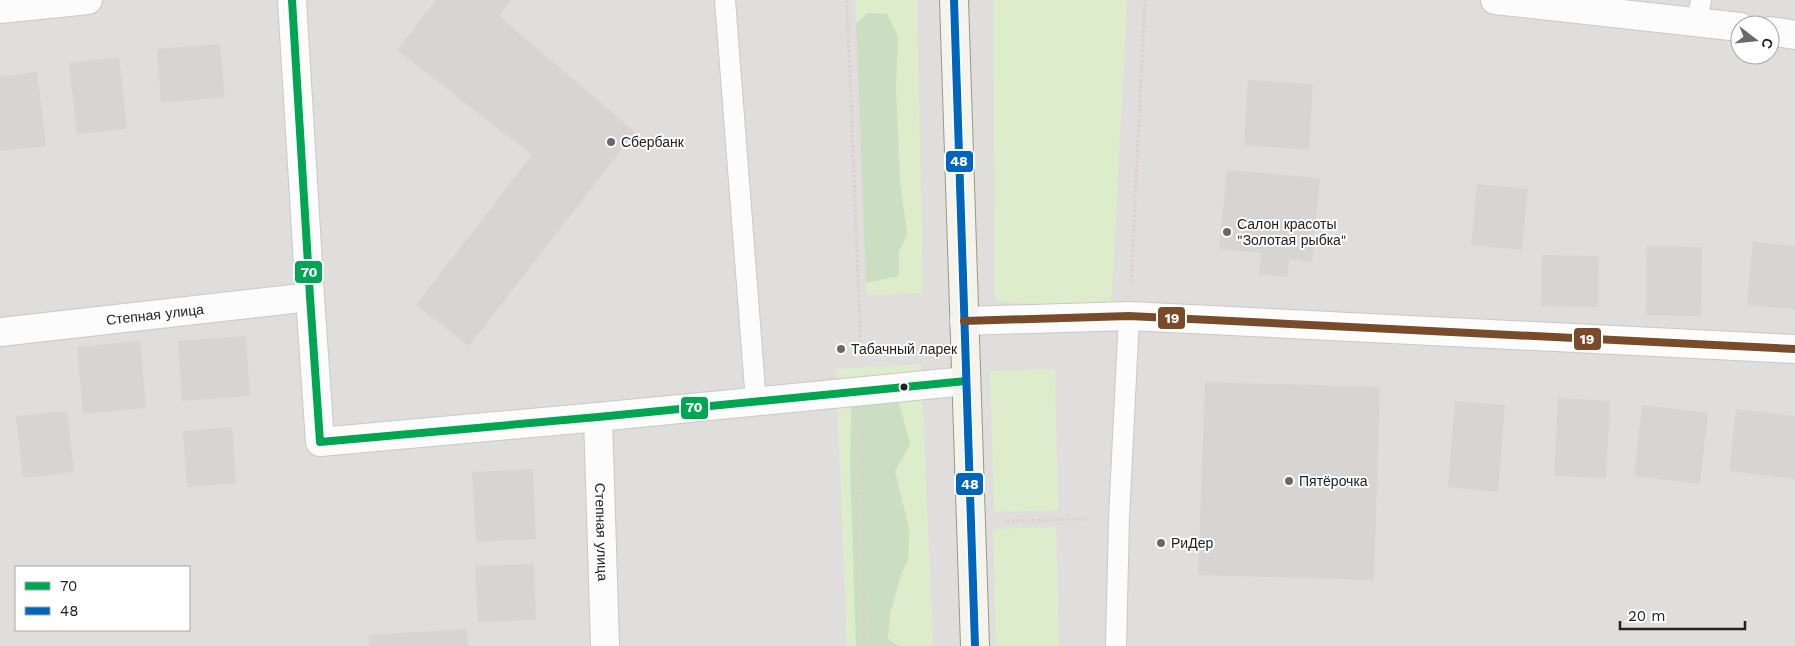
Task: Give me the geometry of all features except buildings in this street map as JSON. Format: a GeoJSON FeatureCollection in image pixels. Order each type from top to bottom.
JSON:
{"type":"FeatureCollection","features":[{"type":"Feature","properties":{"kind":"street"},"geometry":{"type":"LineString","coordinates":[[0,9],[88,0]]}},
{"type":"Feature","properties":{"kind":"street"},"geometry":{"type":"LineString","coordinates":[[292,0],[320,442],[966,381]]}},
{"type":"Feature","properties":{"kind":"street"},"geometry":{"type":"LineString","coordinates":[[954,0],[976,646]]}},
{"type":"Feature","properties":{"kind":"street"},"geometry":{"type":"LineString","coordinates":[[1495,0],[1699,11],[1730,23]]}},
{"type":"Feature","properties":{"kind":"street"},"geometry":{"type":"LineString","coordinates":[[1780,33],[1795,35]]}},
{"type":"Feature","properties":{"kind":"street","name":"Степная улица"},"geometry":{"type":"LineString","coordinates":[[0,332],[310,297]]}},
{"type":"Feature","properties":{"kind":"street"},"geometry":{"type":"LineString","coordinates":[[964,321],[1129,316],[1795,349]]}},
{"type":"Feature","properties":{"kind":"street","name":"Степная улица"},"geometry":{"type":"LineString","coordinates":[[598,417],[605,646]]}},
{"type":"Feature","properties":{"kind":"lane"},"geometry":{"type":"LineString","coordinates":[[725,0],[756,402]]}},
{"type":"Feature","properties":{"kind":"lane"},"geometry":{"type":"LineString","coordinates":[[1116,646],[1119,518],[1129,316]]}},
{"type":"Feature","properties":{"kind":"path"},"geometry":{"type":"LineString","coordinates":[[847,0],[862,391],[864,646]]}},
{"type":"Feature","properties":{"kind":"path"},"geometry":{"type":"LineString","coordinates":[[1129,316],[1145,0]]}},
{"type":"Feature","properties":{"kind":"path"},"geometry":{"type":"LineString","coordinates":[[972,522],[1119,518]]}},
{"type":"Feature","properties":{"kind":"shaded area"},"geometry":{"type":"Polygon","coordinates":[[[0,0],[1795,0],[1795,646],[0,646],[0,0]]]}},
{"type":"Feature","properties":{"kind":"green space"},"geometry":{"type":"Polygon","coordinates":[[[855,0],[917,0],[923,293],[867,295],[855,0]]]}},
{"type":"Feature","properties":{"kind":"green space"},"geometry":{"type":"Polygon","coordinates":[[[993,0],[1127,0],[1111,309],[995,301],[993,0]]]}},
{"type":"Feature","properties":{"kind":"green space"},"geometry":{"type":"Polygon","coordinates":[[[868,13],[887,14],[898,36],[896,86],[900,182],[907,234],[899,252],[899,276],[866,283],[856,24],[868,13]]]}},
{"type":"Feature","properties":{"kind":"green space"},"geometry":{"type":"Polygon","coordinates":[[[921,364],[933,646],[847,646],[836,369],[921,364]]]}},
{"type":"Feature","properties":{"kind":"green space"},"geometry":{"type":"Polygon","coordinates":[[[1055,369],[1058,510],[994,512],[990,371],[1055,369]]]}},
{"type":"Feature","properties":{"kind":"green space"},"geometry":{"type":"Polygon","coordinates":[[[895,389],[910,444],[895,471],[909,529],[908,560],[902,572],[890,614],[888,639],[899,646],[856,646],[850,463],[852,390],[895,389]]]}},
{"type":"Feature","properties":{"kind":"green space"},"geometry":{"type":"Polygon","coordinates":[[[1056,527],[1059,646],[996,646],[993,529],[1056,527]]]}},
{"type":"Feature","properties":{"kind":"transit line","name":"70"},"geometry":{"type":"LineString","coordinates":[[292,0],[320,442],[966,381]]}},
{"type":"Feature","properties":{"kind":"transit line","name":"48"},"geometry":{"type":"LineString","coordinates":[[954,0],[975,646]]}},
{"type":"Feature","properties":{"kind":"transit line","name":"19"},"geometry":{"type":"LineString","coordinates":[[964,321],[1129,316],[1795,349]]}},
{"type":"Feature","properties":{"kind":"place","name":"Сбербанк"},"geometry":{"type":"Point","coordinates":[611,142]}},
{"type":"Feature","properties":{"kind":"place","name":"Салон красоты \"Золотая рыбка\""},"geometry":{"type":"Point","coordinates":[1227,232]}},
{"type":"Feature","properties":{"kind":"place","name":"Табачный ларек"},"geometry":{"type":"Point","coordinates":[841,349]}},
{"type":"Feature","properties":{"kind":"place","name":"Пятёрочка"},"geometry":{"type":"Point","coordinates":[1289,481]}},
{"type":"Feature","properties":{"kind":"place","name":"РиДер"},"geometry":{"type":"Point","coordinates":[1161,543]}}]}
